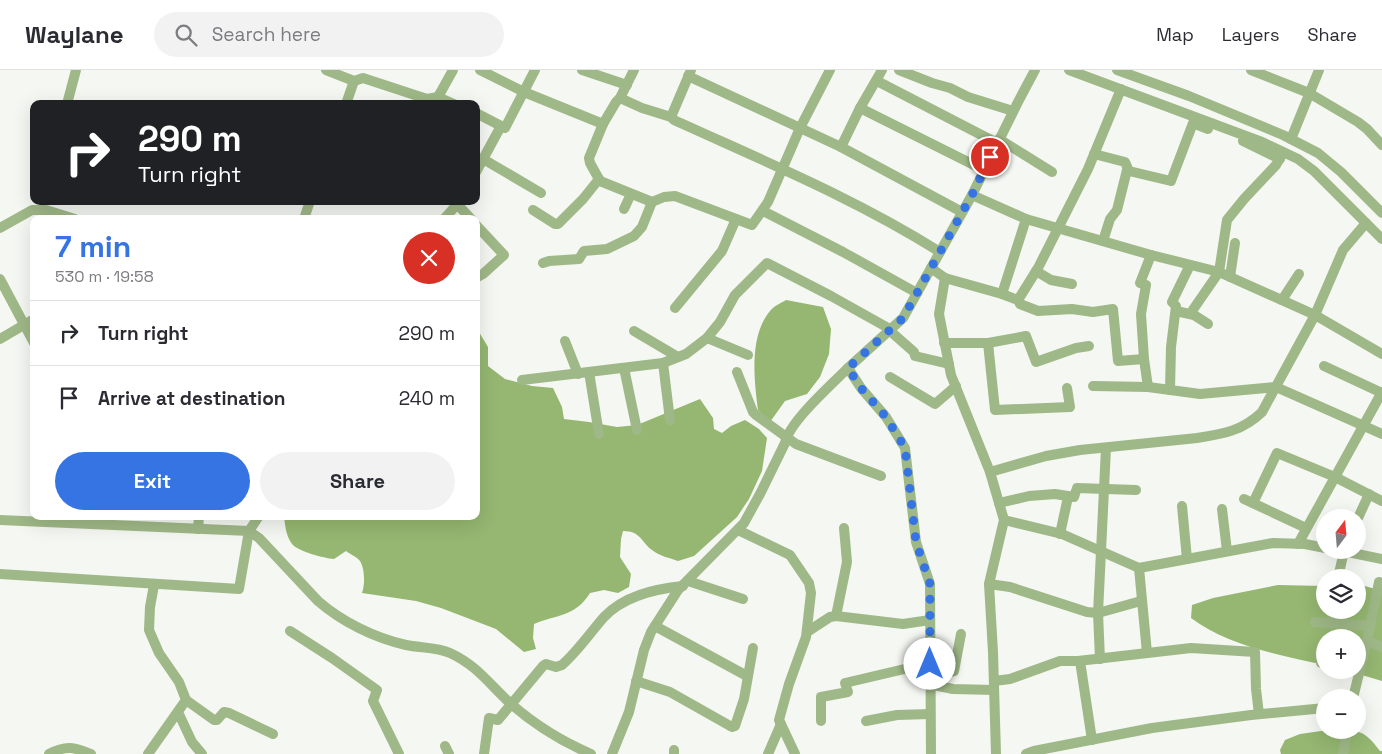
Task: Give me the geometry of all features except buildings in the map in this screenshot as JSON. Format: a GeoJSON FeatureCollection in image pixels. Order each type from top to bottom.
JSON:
{"type":"FeatureCollection","features":[{"type":"Feature","properties":{"kind":"street"},"geometry":{"type":"LineString","coordinates":[[68,100],[76,70]]}},
{"type":"Feature","properties":{"kind":"street"},"geometry":{"type":"LineString","coordinates":[[326,70],[354,81],[363,78],[427,99],[438,97],[445,100]]}},
{"type":"Feature","properties":{"kind":"street"},"geometry":{"type":"LineString","coordinates":[[438,97],[453,70]]}},
{"type":"Feature","properties":{"kind":"street"},"geometry":{"type":"LineString","coordinates":[[480,70],[524,92],[603,124]]}},
{"type":"Feature","properties":{"kind":"street"},"geometry":{"type":"LineString","coordinates":[[480,115],[505,128],[535,70]]}},
{"type":"Feature","properties":{"kind":"street"},"geometry":{"type":"LineString","coordinates":[[582,70],[627,85]]}},
{"type":"Feature","properties":{"kind":"street"},"geometry":{"type":"LineString","coordinates":[[634,70],[620,98],[603,124],[590,158],[590,163],[600,181],[652,202],[664,197],[675,196],[752,225],[768,202],[800,128],[830,70]]}},
{"type":"Feature","properties":{"kind":"street"},"geometry":{"type":"LineString","coordinates":[[841,146],[882,70]]}},
{"type":"Feature","properties":{"kind":"street"},"geometry":{"type":"LineString","coordinates":[[898,70],[932,84],[950,88],[968,97],[1013,111]]}},
{"type":"Feature","properties":{"kind":"street"},"geometry":{"type":"LineString","coordinates":[[612,754],[629,712],[644,650],[655,626],[678,590],[738,530],[760,494],[785,443],[786,436],[800,418],[848,368],[903,318],[972,195],[1035,70]]}},
{"type":"Feature","properties":{"kind":"street"},"geometry":{"type":"LineString","coordinates":[[1069,70],[1262,142],[1282,155]]}},
{"type":"Feature","properties":{"kind":"street"},"geometry":{"type":"LineString","coordinates":[[1117,70],[1189,96],[1292,139],[1318,153],[1341,172],[1382,213]]}},
{"type":"Feature","properties":{"kind":"street"},"geometry":{"type":"LineString","coordinates":[[1251,70],[1309,93],[1358,122],[1382,145]]}},
{"type":"Feature","properties":{"kind":"street"},"geometry":{"type":"LineString","coordinates":[[1292,139],[1319,70]]}},
{"type":"Feature","properties":{"kind":"street"},"geometry":{"type":"LineString","coordinates":[[671,117],[690,73],[800,128],[841,146],[962,212]]}},
{"type":"Feature","properties":{"kind":"street"},"geometry":{"type":"LineString","coordinates":[[347,100],[354,81]]}},
{"type":"Feature","properties":{"kind":"street"},"geometry":{"type":"LineString","coordinates":[[877,81],[998,141],[1052,172]]}},
{"type":"Feature","properties":{"kind":"street"},"geometry":{"type":"LineString","coordinates":[[1018,300],[1036,270],[1094,154],[1122,89]]}},
{"type":"Feature","properties":{"kind":"street"},"geometry":{"type":"LineString","coordinates":[[620,98],[642,108],[671,117],[826,188],[940,252]]}},
{"type":"Feature","properties":{"kind":"street"},"geometry":{"type":"LineString","coordinates":[[860,108],[984,170]]}},
{"type":"Feature","properties":{"kind":"street"},"geometry":{"type":"LineString","coordinates":[[1127,170],[1171,181],[1193,123],[1298,159],[1314,171],[1382,239]]}},
{"type":"Feature","properties":{"kind":"street"},"geometry":{"type":"LineString","coordinates":[[480,165],[501,126]]}},
{"type":"Feature","properties":{"kind":"street"},"geometry":{"type":"LineString","coordinates":[[1094,154],[1125,162],[1127,165],[1117,210],[1110,219],[1103,241]]}},
{"type":"Feature","properties":{"kind":"street"},"geometry":{"type":"LineString","coordinates":[[1190,314],[1219,272],[1227,220],[1276,165],[1282,155]]}},
{"type":"Feature","properties":{"kind":"street"},"geometry":{"type":"LineString","coordinates":[[483,159],[541,193]]}},
{"type":"Feature","properties":{"kind":"street"},"geometry":{"type":"LineString","coordinates":[[533,210],[558,224],[583,199],[599,179]]}},
{"type":"Feature","properties":{"kind":"street"},"geometry":{"type":"LineString","coordinates":[[624,210],[631,194]]}},
{"type":"Feature","properties":{"kind":"street"},"geometry":{"type":"LineString","coordinates":[[972,195],[1026,219],[1151,255],[1219,272],[1315,315],[1382,354]]}},
{"type":"Feature","properties":{"kind":"street"},"geometry":{"type":"LineString","coordinates":[[543,263],[579,260],[584,251],[607,250],[634,236],[642,227],[652,202]]}},
{"type":"Feature","properties":{"kind":"street"},"geometry":{"type":"LineString","coordinates":[[448,215],[457,205]]}},
{"type":"Feature","properties":{"kind":"street"},"geometry":{"type":"LineString","coordinates":[[0,228],[40,206],[62,215]]}},
{"type":"Feature","properties":{"kind":"street"},"geometry":{"type":"LineString","coordinates":[[763,211],[917,293]]}},
{"type":"Feature","properties":{"kind":"street"},"geometry":{"type":"LineString","coordinates":[[674,308],[722,251],[736,219]]}},
{"type":"Feature","properties":{"kind":"street"},"geometry":{"type":"LineString","coordinates":[[1002,294],[1026,219]]}},
{"type":"Feature","properties":{"kind":"street"},"geometry":{"type":"LineString","coordinates":[[990,472],[1046,456],[1080,450],[1197,438],[1234,430],[1252,422],[1262,412],[1315,315],[1343,250],[1366,223]]}},
{"type":"Feature","properties":{"kind":"street"},"geometry":{"type":"LineString","coordinates":[[480,229],[504,255],[480,276]]}},
{"type":"Feature","properties":{"kind":"street"},"geometry":{"type":"LineString","coordinates":[[1230,277],[1235,243]]}},
{"type":"Feature","properties":{"kind":"street"},"geometry":{"type":"LineString","coordinates":[[1148,387],[1144,359],[1142,314],[1146,285],[1140,283],[1151,255]]}},
{"type":"Feature","properties":{"kind":"street"},"geometry":{"type":"LineString","coordinates":[[522,380],[663,362],[686,354],[707,338],[720,322],[735,295],[767,263],[831,296],[890,330],[914,352],[915,356],[949,364]]}},
{"type":"Feature","properties":{"kind":"street"},"geometry":{"type":"LineString","coordinates":[[1170,390],[1171,347],[1176,311],[1176,306],[1172,302],[1190,265]]}},
{"type":"Feature","properties":{"kind":"street"},"geometry":{"type":"LineString","coordinates":[[931,268],[945,278],[1002,294],[1038,311],[1072,309],[1093,312],[1113,309],[1118,360],[1144,359]]}},
{"type":"Feature","properties":{"kind":"street"},"geometry":{"type":"LineString","coordinates":[[1036,270],[1051,280],[1072,284]]}},
{"type":"Feature","properties":{"kind":"street"},"geometry":{"type":"LineString","coordinates":[[1282,300],[1299,274]]}},
{"type":"Feature","properties":{"kind":"street"},"geometry":{"type":"LineString","coordinates":[[945,278],[939,314],[949,364],[990,472],[1004,520],[989,584],[996,754]]}},
{"type":"Feature","properties":{"kind":"street"},"geometry":{"type":"LineString","coordinates":[[0,279],[30,335]]}},
{"type":"Feature","properties":{"kind":"street"},"geometry":{"type":"LineString","coordinates":[[1176,311],[1190,314],[1208,324]]}},
{"type":"Feature","properties":{"kind":"street"},"geometry":{"type":"LineString","coordinates":[[0,339],[30,321]]}},
{"type":"Feature","properties":{"kind":"street"},"geometry":{"type":"LineString","coordinates":[[634,331],[678,357]]}},
{"type":"Feature","properties":{"kind":"street"},"geometry":{"type":"LineString","coordinates":[[944,343],[988,343],[1026,336],[1036,362],[1076,348],[1090,346]]}},
{"type":"Feature","properties":{"kind":"street"},"geometry":{"type":"LineString","coordinates":[[707,338],[748,355]]}},
{"type":"Feature","properties":{"kind":"street"},"geometry":{"type":"LineString","coordinates":[[565,342],[578,374]]}},
{"type":"Feature","properties":{"kind":"street"},"geometry":{"type":"LineString","coordinates":[[988,343],[995,410],[1070,407],[1067,388]]}},
{"type":"Feature","properties":{"kind":"street"},"geometry":{"type":"LineString","coordinates":[[663,362],[670,420]]}},
{"type":"Feature","properties":{"kind":"street"},"geometry":{"type":"LineString","coordinates":[[1298,544],[1382,392],[1324,366]]}},
{"type":"Feature","properties":{"kind":"street"},"geometry":{"type":"LineString","coordinates":[[624,368],[637,430]]}},
{"type":"Feature","properties":{"kind":"street"},"geometry":{"type":"LineString","coordinates":[[848,368],[861,388],[886,417],[905,448],[916,542],[930,584],[931,754]]}},
{"type":"Feature","properties":{"kind":"street"},"geometry":{"type":"LineString","coordinates":[[589,372],[599,434]]}},
{"type":"Feature","properties":{"kind":"street"},"geometry":{"type":"LineString","coordinates":[[737,372],[753,412],[796,444],[881,476]]}},
{"type":"Feature","properties":{"kind":"street"},"geometry":{"type":"LineString","coordinates":[[890,377],[935,404],[956,386]]}},
{"type":"Feature","properties":{"kind":"street"},"geometry":{"type":"LineString","coordinates":[[1093,386],[1148,387],[1200,394],[1276,387],[1382,434]]}},
{"type":"Feature","properties":{"kind":"street"},"geometry":{"type":"LineString","coordinates":[[1100,659],[1098,613],[1106,488],[1106,448]]}},
{"type":"Feature","properties":{"kind":"street"},"geometry":{"type":"LineString","coordinates":[[1306,528],[1248,501],[1278,453],[1335,477],[1382,501]]}},
{"type":"Feature","properties":{"kind":"street"},"geometry":{"type":"LineString","coordinates":[[999,503],[1029,496],[1055,494],[1074,497],[1077,488],[1136,490]]}},
{"type":"Feature","properties":{"kind":"street"},"geometry":{"type":"LineString","coordinates":[[1362,509],[1369,494]]}},
{"type":"Feature","properties":{"kind":"street"},"geometry":{"type":"LineString","coordinates":[[1060,534],[1068,497]]}},
{"type":"Feature","properties":{"kind":"street"},"geometry":{"type":"LineString","coordinates":[[1182,506],[1187,559]]}},
{"type":"Feature","properties":{"kind":"street"},"geometry":{"type":"LineString","coordinates":[[1222,509],[1227,551]]}},
{"type":"Feature","properties":{"kind":"street"},"geometry":{"type":"LineString","coordinates":[[0,520],[66,520],[249,531],[259,538],[312,596],[328,610],[379,638],[405,645],[450,652],[474,666],[532,721],[591,754]]}},
{"type":"Feature","properties":{"kind":"street"},"geometry":{"type":"LineString","coordinates":[[198,529],[199,520]]}},
{"type":"Feature","properties":{"kind":"street"},"geometry":{"type":"LineString","coordinates":[[0,574],[239,589],[249,531],[256,520]]}},
{"type":"Feature","properties":{"kind":"street"},"geometry":{"type":"LineString","coordinates":[[1004,520],[1060,534],[1139,568],[1273,543],[1316,547]]}},
{"type":"Feature","properties":{"kind":"street"},"geometry":{"type":"LineString","coordinates":[[836,616],[848,562],[844,528]]}},
{"type":"Feature","properties":{"kind":"street"},"geometry":{"type":"LineString","coordinates":[[738,530],[790,555],[809,582],[811,593],[807,632],[779,720],[794,754]]}},
{"type":"Feature","properties":{"kind":"street"},"geometry":{"type":"LineString","coordinates":[[1366,555],[1382,559]]}},
{"type":"Feature","properties":{"kind":"street"},"geometry":{"type":"LineString","coordinates":[[1139,568],[1147,653]]}},
{"type":"Feature","properties":{"kind":"street"},"geometry":{"type":"LineString","coordinates":[[1366,644],[1379,582]]}},
{"type":"Feature","properties":{"kind":"street"},"geometry":{"type":"LineString","coordinates":[[484,754],[489,718],[498,720],[543,666],[546,664],[556,667],[568,660],[603,618],[619,604],[639,595],[685,583],[743,599]]}},
{"type":"Feature","properties":{"kind":"street"},"geometry":{"type":"LineString","coordinates":[[989,584],[1010,587],[1077,609],[1098,613],[1142,601]]}},
{"type":"Feature","properties":{"kind":"street"},"geometry":{"type":"LineString","coordinates":[[154,585],[150,607],[149,630],[159,653],[179,682],[186,700],[214,720],[217,720],[224,712],[229,713],[273,734]]}},
{"type":"Feature","properties":{"kind":"street"},"geometry":{"type":"LineString","coordinates":[[807,632],[830,617],[836,616],[903,624],[930,620]]}},
{"type":"Feature","properties":{"kind":"street"},"geometry":{"type":"LineString","coordinates":[[1330,624],[1331,619]]}},
{"type":"Feature","properties":{"kind":"street"},"geometry":{"type":"LineString","coordinates":[[1315,622],[1370,626]]}},
{"type":"Feature","properties":{"kind":"street"},"geometry":{"type":"LineString","coordinates":[[655,626],[747,676]]}},
{"type":"Feature","properties":{"kind":"street"},"geometry":{"type":"LineString","coordinates":[[290,631],[377,690],[373,702],[399,754]]}},
{"type":"Feature","properties":{"kind":"street"},"geometry":{"type":"LineString","coordinates":[[821,722],[821,697],[848,692],[845,682],[930,666],[949,672],[954,671],[961,634]]}},
{"type":"Feature","properties":{"kind":"street"},"geometry":{"type":"LineString","coordinates":[[1367,641],[1382,647]]}},
{"type":"Feature","properties":{"kind":"street"},"geometry":{"type":"LineString","coordinates":[[636,681],[670,692],[732,727],[735,726],[740,712],[752,648]]}},
{"type":"Feature","properties":{"kind":"street"},"geometry":{"type":"LineString","coordinates":[[930,684],[953,689],[994,686],[1060,662],[1191,648],[1255,652],[1259,714]]}},
{"type":"Feature","properties":{"kind":"street"},"geometry":{"type":"LineString","coordinates":[[1080,661],[1092,740]]}},
{"type":"Feature","properties":{"kind":"street"},"geometry":{"type":"LineString","coordinates":[[148,754],[186,700]]}},
{"type":"Feature","properties":{"kind":"street"},"geometry":{"type":"LineString","coordinates":[[1026,754],[1152,728],[1316,709]]}},
{"type":"Feature","properties":{"kind":"street"},"geometry":{"type":"LineString","coordinates":[[178,712],[192,742],[202,754]]}},
{"type":"Feature","properties":{"kind":"street"},"geometry":{"type":"LineString","coordinates":[[866,721],[897,715],[930,714]]}},
{"type":"Feature","properties":{"kind":"street"},"geometry":{"type":"LineString","coordinates":[[768,754],[781,724]]}},
{"type":"Feature","properties":{"kind":"street"},"geometry":{"type":"LineString","coordinates":[[1343,754],[1346,739]]}},
{"type":"Feature","properties":{"kind":"street"},"geometry":{"type":"LineString","coordinates":[[49,754],[59,749],[70,747],[91,754]]}},
{"type":"Feature","properties":{"kind":"shaded area"},"geometry":{"type":"Polygon","coordinates":[[[786,300],[823,307],[831,329],[829,354],[820,377],[807,394],[785,401],[770,422],[758,410],[755,385],[756,345],[763,321],[770,311],[786,300]]]}},
{"type":"Feature","properties":{"kind":"shaded area"},"geometry":{"type":"Polygon","coordinates":[[[480,334],[488,347],[488,366],[505,379],[532,386],[553,388],[562,407],[564,419],[617,427],[637,425],[700,399],[713,418],[714,429],[722,433],[731,426],[745,420],[759,429],[767,438],[762,471],[749,499],[737,517],[694,556],[678,561],[665,557],[648,547],[634,533],[623,531],[620,557],[631,574],[629,587],[618,593],[604,590],[590,593],[572,611],[534,624],[533,638],[536,649],[524,652],[496,629],[441,608],[416,601],[362,593],[364,573],[359,560],[346,551],[334,559],[300,550],[290,541],[285,520],[480,520],[480,334]]]}},
{"type":"Feature","properties":{"kind":"shaded area"},"geometry":{"type":"Polygon","coordinates":[[[1278,585],[1316,586],[1316,619],[1366,619],[1366,586],[1382,591],[1382,681],[1366,676],[1366,629],[1316,629],[1316,663],[1273,653],[1238,642],[1205,627],[1191,618],[1192,605],[1213,598],[1278,585]]]}},
{"type":"Feature","properties":{"kind":"shaded area"},"geometry":{"type":"Polygon","coordinates":[[[1316,732],[1316,739],[1366,739],[1366,736],[1382,751],[1382,754],[1281,754],[1280,750],[1285,740],[1300,734],[1316,732]]]}},
{"type":"Feature","properties":{"kind":"route"},"geometry":{"type":"LineString","coordinates":[[930,664],[930,584],[916,542],[905,448],[886,417],[861,388],[848,368],[903,318],[972,195],[990,157]]}}]}
